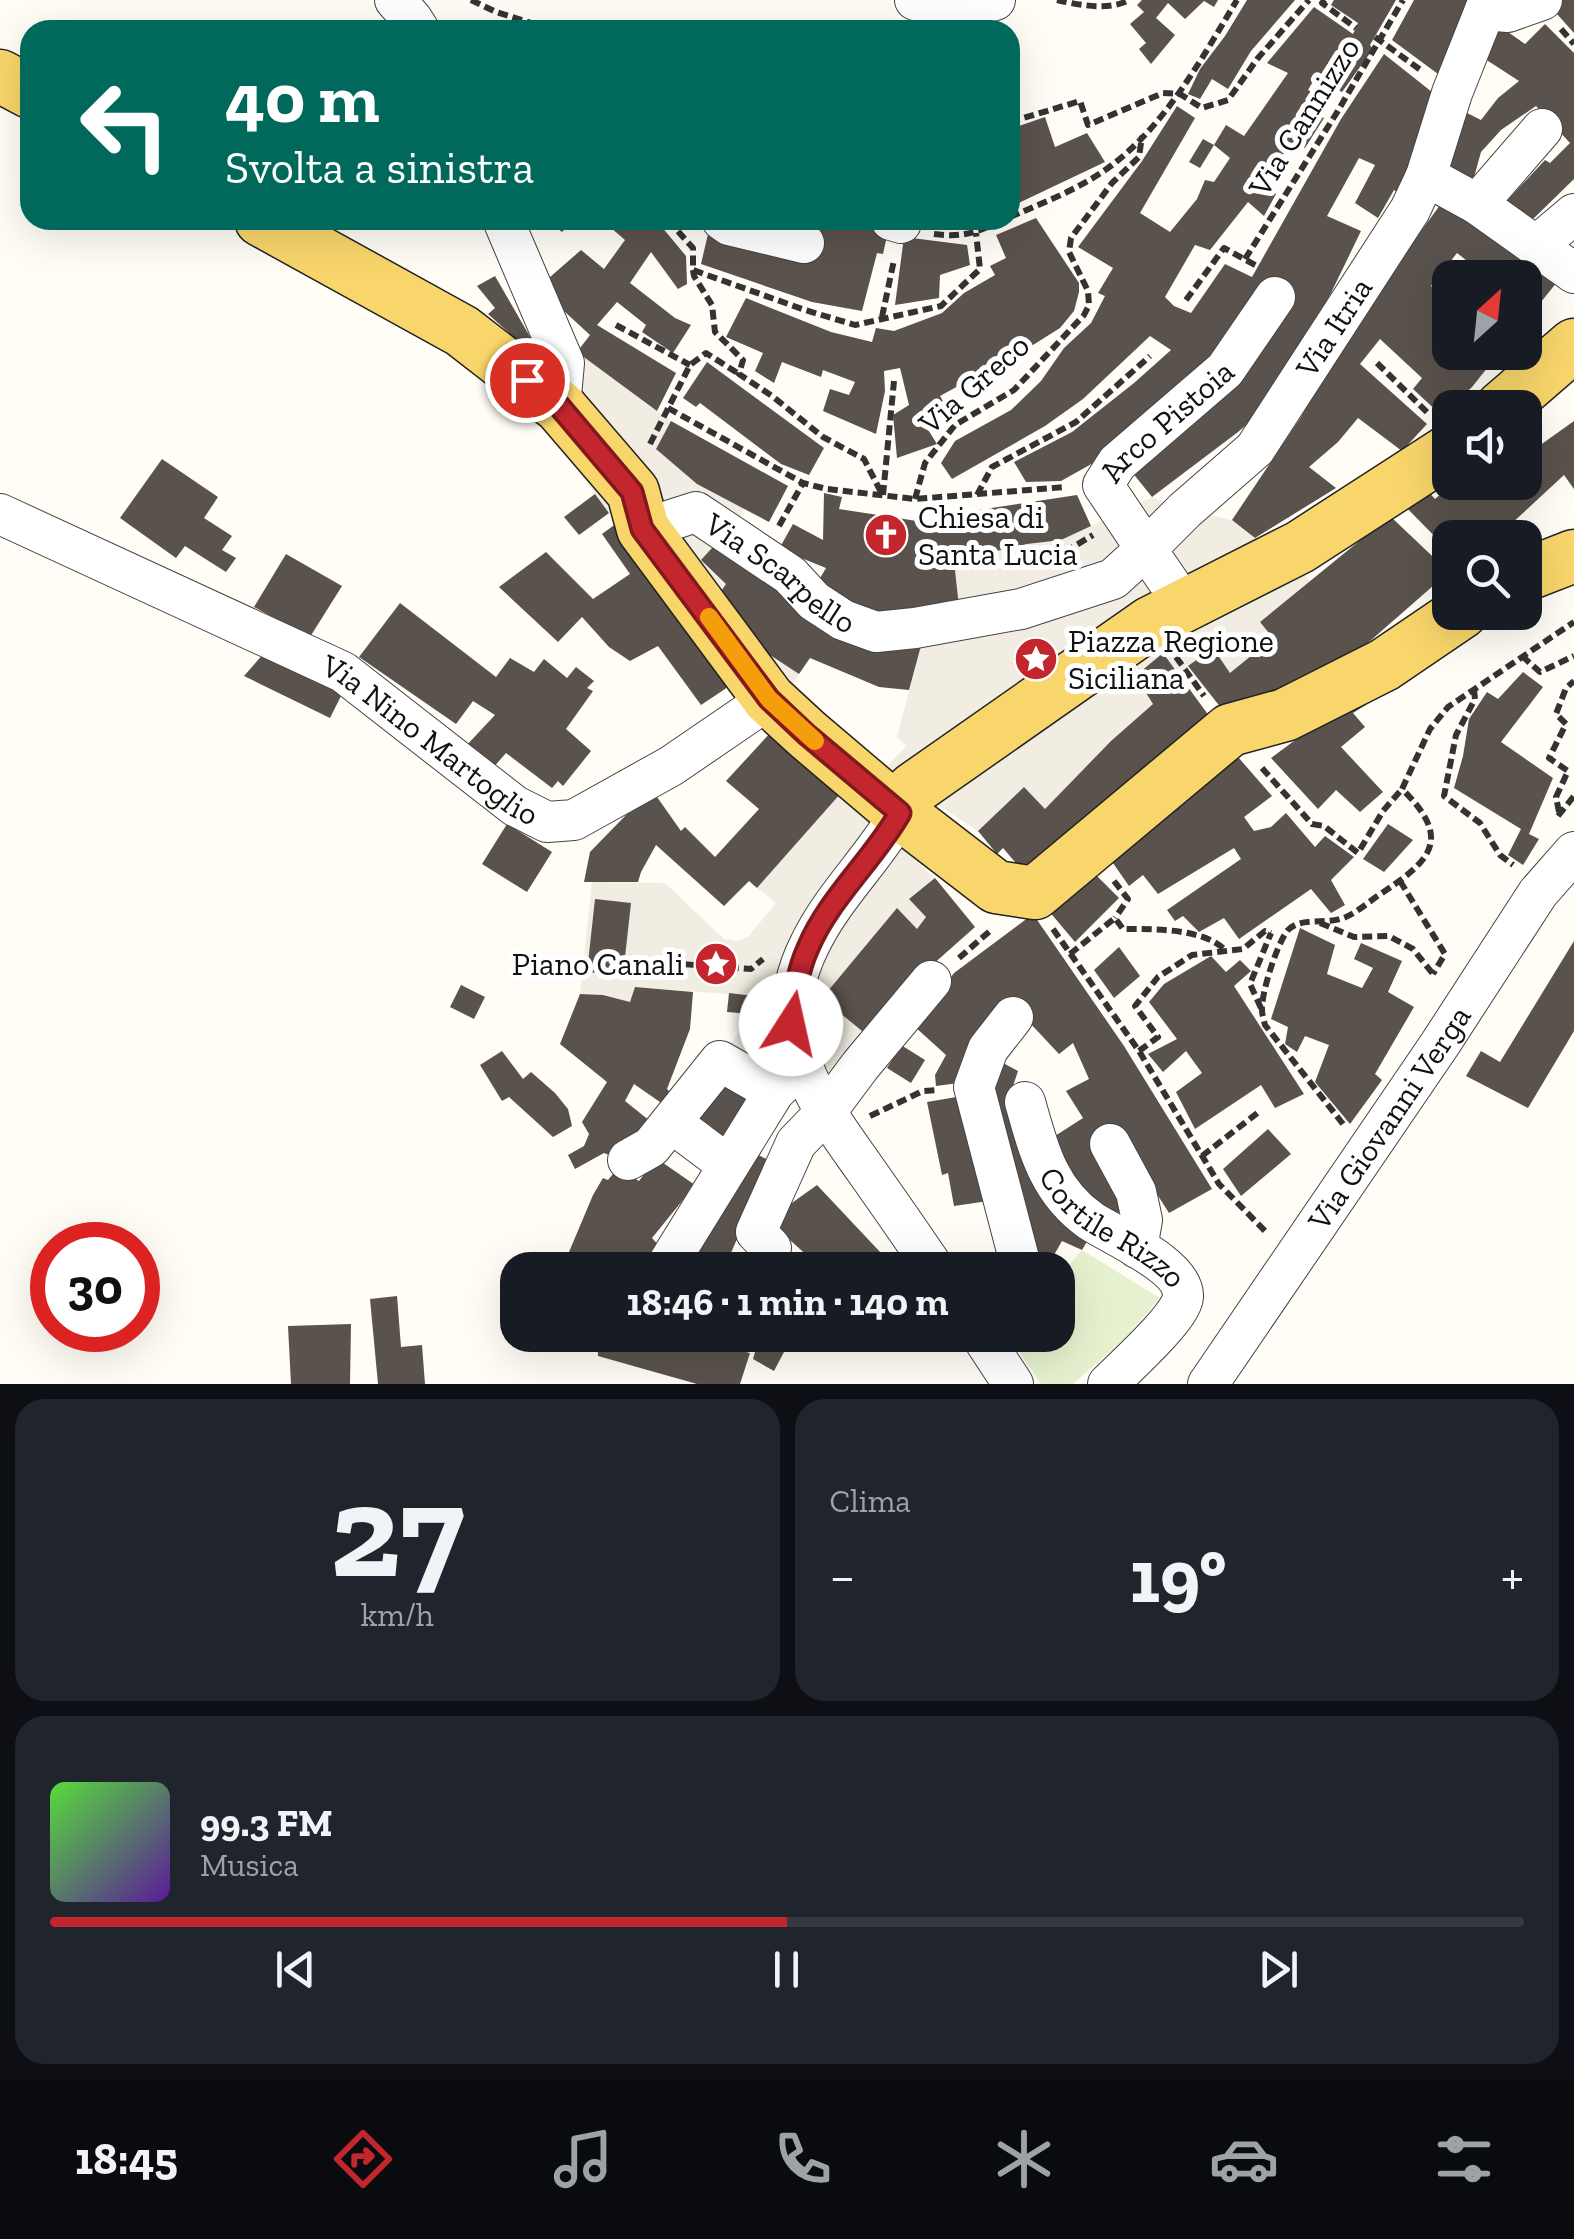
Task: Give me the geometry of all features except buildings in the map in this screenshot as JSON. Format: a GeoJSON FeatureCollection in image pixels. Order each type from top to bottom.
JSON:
{"type":"FeatureCollection","features":[{"type":"Feature","properties":{"kind":"main road"},"geometry":{"type":"LineString","coordinates":[[279,230],[462,331],[560,407],[632,492],[642,529],[769,699],[900,813],[996,887],[1034,894],[1230,730],[1284,715],[1384,665],[1436,630]]}},
{"type":"Feature","properties":{"kind":"main road"},"geometry":{"type":"LineString","coordinates":[[1522,390],[1574,345]]}},
{"type":"Feature","properties":{"kind":"main road"},"geometry":{"type":"LineString","coordinates":[[900,813],[913,790],[1168,615],[1283,556],[1432,445]]}},
{"type":"Feature","properties":{"kind":"main road"},"geometry":{"type":"LineString","coordinates":[[1542,568],[1574,556]]}},
{"type":"Feature","properties":{"kind":"street"},"geometry":{"type":"LineString","coordinates":[[395,0],[413,20]]}},
{"type":"Feature","properties":{"kind":"street"},"geometry":{"type":"LineString","coordinates":[[915,0],[976,7],[995,0]]}},
{"type":"Feature","properties":{"kind":"street"},"geometry":{"type":"LineString","coordinates":[[1487,5],[1508,12],[1542,0]]}},
{"type":"Feature","properties":{"kind":"street","name":"Via Itria"},"geometry":{"type":"LineString","coordinates":[[1146,549],[1255,449],[1410,210],[1426,176],[1452,93],[1487,5]]}},
{"type":"Feature","properties":{"kind":"street"},"geometry":{"type":"LineString","coordinates":[[1477,204],[1542,129]]}},
{"type":"Feature","properties":{"kind":"street"},"geometry":{"type":"LineString","coordinates":[[1426,176],[1477,204],[1574,273]]}},
{"type":"Feature","properties":{"kind":"street"},"geometry":{"type":"LineString","coordinates":[[1536,246],[1574,214]]}},
{"type":"Feature","properties":{"kind":"street"},"geometry":{"type":"LineString","coordinates":[[507,230],[564,363],[560,407]]}},
{"type":"Feature","properties":{"kind":"street"},"geometry":{"type":"LineString","coordinates":[[750,230],[804,243]]}},
{"type":"Feature","properties":{"kind":"street","name":"Arco Pistoia"},"geometry":{"type":"LineString","coordinates":[[1146,549],[1103,485],[1117,463],[1225,370],[1274,296]]}},
{"type":"Feature","properties":{"kind":"street","name":"Via Scarpello"},"geometry":{"type":"LineString","coordinates":[[642,529],[696,512],[790,575],[814,600],[842,620],[876,632],[1021,610],[1113,578],[1146,549]]}},
{"type":"Feature","properties":{"kind":"street","name":"Via Nino Martoglio"},"geometry":{"type":"LineString","coordinates":[[0,514],[343,672],[516,806],[547,822],[574,820],[671,766],[769,699]]}},
{"type":"Feature","properties":{"kind":"street"},"geometry":{"type":"LineString","coordinates":[[1146,549],[1168,615]]}},
{"type":"Feature","properties":{"kind":"street"},"geometry":{"type":"LineString","coordinates":[[675,1252],[787,1079],[794,992],[808,948],[824,918],[900,813]]}},
{"type":"Feature","properties":{"kind":"street","name":"Via Giovanni Verga"},"geometry":{"type":"LineString","coordinates":[[1208,1384],[1538,893],[1574,852]]}},
{"type":"Feature","properties":{"kind":"street"},"geometry":{"type":"LineString","coordinates":[[769,1252],[771,1248],[756,1232],[796,1143],[831,1122],[860,1066],[931,982]]}},
{"type":"Feature","properties":{"kind":"street"},"geometry":{"type":"LineString","coordinates":[[1013,1017],[988,1048],[974,1087],[1017,1252]]}},
{"type":"Feature","properties":{"kind":"street"},"geometry":{"type":"LineString","coordinates":[[628,1160],[651,1146],[720,1062],[787,1079],[831,1122],[923,1252]]}},
{"type":"Feature","properties":{"kind":"street","name":"Cortile Rizzo"},"geometry":{"type":"LineString","coordinates":[[1024,1102],[1053,1182],[1088,1218],[1170,1270],[1182,1288],[1180,1308],[1108,1384]]}},
{"type":"Feature","properties":{"kind":"street"},"geometry":{"type":"LineString","coordinates":[[672,1122],[728,1165]]}},
{"type":"Feature","properties":{"kind":"street"},"geometry":{"type":"LineString","coordinates":[[1110,1144],[1136,1192],[1142,1220],[1137,1248]]}},
{"type":"Feature","properties":{"kind":"street"},"geometry":{"type":"LineString","coordinates":[[993,1352],[1014,1384]]}},
{"type":"Feature","properties":{"kind":"path"},"geometry":{"type":"LineString","coordinates":[[470,0],[521,20]]}},
{"type":"Feature","properties":{"kind":"path"},"geometry":{"type":"LineString","coordinates":[[1057,0],[1086,6],[1123,4],[1129,0]]}},
{"type":"Feature","properties":{"kind":"path"},"geometry":{"type":"LineString","coordinates":[[1020,213],[1068,193],[1113,164],[1142,136],[1180,94],[1237,0]]}},
{"type":"Feature","properties":{"kind":"path"},"geometry":{"type":"LineString","coordinates":[[1020,119],[1080,101],[1088,124],[1163,94],[1180,94],[1202,108],[1228,100],[1258,58],[1309,0]]}},
{"type":"Feature","properties":{"kind":"path"},"geometry":{"type":"LineString","coordinates":[[1326,0],[1322,4],[1356,28]]}},
{"type":"Feature","properties":{"kind":"path","name":"Via Cannizzo"},"geometry":{"type":"LineString","coordinates":[[1186,300],[1224,248],[1245,259],[1403,0]]}},
{"type":"Feature","properties":{"kind":"path"},"geometry":{"type":"LineString","coordinates":[[1378,39],[1452,93]]}},
{"type":"Feature","properties":{"kind":"path","name":"Via Greco"},"geometry":{"type":"LineString","coordinates":[[915,499],[924,462],[955,426],[1014,390],[1084,315],[1089,306],[1088,291],[1069,252],[1071,238],[1112,183],[1139,157],[1142,136]]}},
{"type":"Feature","properties":{"kind":"path"},"geometry":{"type":"LineString","coordinates":[[677,230],[693,248],[694,276],[712,305],[715,332],[743,360],[740,374]]}},
{"type":"Feature","properties":{"kind":"path"},"geometry":{"type":"LineString","coordinates":[[882,318],[895,230]]}},
{"type":"Feature","properties":{"kind":"path"},"geometry":{"type":"LineString","coordinates":[[693,270],[855,324],[941,306],[980,269],[976,233],[983,230]]}},
{"type":"Feature","properties":{"kind":"path"},"geometry":{"type":"LineString","coordinates":[[616,325],[690,365]]}},
{"type":"Feature","properties":{"kind":"path"},"geometry":{"type":"LineString","coordinates":[[654,432],[690,365],[706,352],[772,396],[822,437],[864,458],[883,496]]}},
{"type":"Feature","properties":{"kind":"path"},"geometry":{"type":"LineString","coordinates":[[977,495],[992,467],[1076,422],[1150,356]]}},
{"type":"Feature","properties":{"kind":"path"},"geometry":{"type":"LineString","coordinates":[[1378,363],[1432,423]]}},
{"type":"Feature","properties":{"kind":"path"},"geometry":{"type":"LineString","coordinates":[[883,496],[894,381]]}},
{"type":"Feature","properties":{"kind":"path"},"geometry":{"type":"LineString","coordinates":[[668,408],[802,483],[827,489],[915,499],[1103,485]]}},
{"type":"Feature","properties":{"kind":"path"},"geometry":{"type":"LineString","coordinates":[[1168,615],[1230,730]]}},
{"type":"Feature","properties":{"kind":"path"},"geometry":{"type":"LineString","coordinates":[[1284,794],[1312,824],[1324,826],[1358,853],[1383,810],[1402,790],[1430,729],[1448,707],[1574,622]]}},
{"type":"Feature","properties":{"kind":"path"},"geometry":{"type":"LineString","coordinates":[[1522,656],[1540,672],[1574,656]]}},
{"type":"Feature","properties":{"kind":"path"},"geometry":{"type":"LineString","coordinates":[[1560,814],[1556,796],[1568,771],[1548,758],[1566,724],[1556,714],[1566,688],[1574,681]]}},
{"type":"Feature","properties":{"kind":"path"},"geometry":{"type":"LineString","coordinates":[[1474,688],[1475,699],[1456,735],[1444,796],[1480,824],[1500,855],[1526,875]]}},
{"type":"Feature","properties":{"kind":"path"},"geometry":{"type":"LineString","coordinates":[[1261,1008],[1277,947],[1291,927],[1314,920],[1342,919],[1400,881],[1424,858],[1432,836],[1430,826],[1417,804],[1402,790]]}},
{"type":"Feature","properties":{"kind":"path"},"geometry":{"type":"LineString","coordinates":[[1400,881],[1445,954],[1433,974]]}},
{"type":"Feature","properties":{"kind":"path"},"geometry":{"type":"LineString","coordinates":[[931,982],[1034,894],[1043,916],[1139,1051],[1220,1184],[1293,1259]]}},
{"type":"Feature","properties":{"kind":"path"},"geometry":{"type":"LineString","coordinates":[[1070,954],[1114,918],[1123,929],[1172,929],[1218,943],[1226,950]]}},
{"type":"Feature","properties":{"kind":"path"},"geometry":{"type":"LineString","coordinates":[[1314,920],[1354,937],[1389,936],[1414,949],[1443,981]]}},
{"type":"Feature","properties":{"kind":"path"},"geometry":{"type":"LineString","coordinates":[[1139,1051],[1158,1037],[1135,1006],[1158,977],[1192,955],[1243,949],[1265,930],[1271,933],[1250,984],[1265,1025],[1365,1153]]}},
{"type":"Feature","properties":{"kind":"path"},"geometry":{"type":"LineString","coordinates":[[654,962],[751,968]]}},
{"type":"Feature","properties":{"kind":"path"},"geometry":{"type":"LineString","coordinates":[[831,1122],[923,1092],[974,1087]]}},
{"type":"Feature","properties":{"kind":"path"},"geometry":{"type":"LineString","coordinates":[[1202,1156],[1260,1111]]}},
{"type":"Feature","properties":{"kind":"green space"},"geometry":{"type":"Polygon","coordinates":[[[1082,1250],[1160,1298],[1123,1340],[1073,1384],[1041,1384],[1019,1352],[1075,1352],[1075,1258],[1082,1250]]]}},
{"type":"Feature","properties":{"kind":"shaded area"},"geometry":{"type":"Polygon","coordinates":[[[577,352],[671,421],[657,448],[744,509],[732,535],[726,584],[720,594],[767,652],[799,674],[789,691],[647,563],[544,426],[577,352]]]}},
{"type":"Feature","properties":{"kind":"shaded area","name":"Piazza Regione Siciliana"},"geometry":{"type":"Polygon","coordinates":[[[1152,497],[1185,510],[1232,520],[1283,556],[1310,581],[1260,621],[1273,638],[1230,673],[1212,648],[1179,674],[1163,653],[1129,683],[1136,692],[1143,688],[1153,704],[1045,809],[1023,787],[978,831],[913,789],[887,766],[906,746],[897,737],[922,642],[954,561],[1061,540],[1152,497]]]}},
{"type":"Feature","properties":{"kind":"shaded area","name":"Piano Canali"},"geometry":{"type":"Polygon","coordinates":[[[841,793],[935,878],[909,899],[926,917],[917,929],[897,909],[822,997],[868,1036],[815,1105],[725,1052],[752,1014],[754,996],[636,987],[630,1002],[580,994],[592,882],[665,883],[724,939],[748,937],[776,903],[757,888],[841,793]]]}},
{"type":"Feature","properties":{"kind":"slow traffic"},"geometry":{"type":"LineString","coordinates":[[709,617],[769,699],[815,741]]}},
{"type":"Feature","properties":{"kind":"place","name":"Chiesa di Santa Lucia"},"geometry":{"type":"Point","coordinates":[886,535]}},
{"type":"Feature","properties":{"kind":"place","name":"Piazza Regione Siciliana"},"geometry":{"type":"Point","coordinates":[1036,659]}},
{"type":"Feature","properties":{"kind":"place","name":"Piano Canali"},"geometry":{"type":"Point","coordinates":[716,964]}},
{"type":"Feature","properties":{"kind":"route"},"geometry":{"type":"LineString","coordinates":[[527,380],[560,407],[632,492],[642,529],[769,699],[900,813],[824,918],[808,948],[794,992],[791,1024]]}}]}
